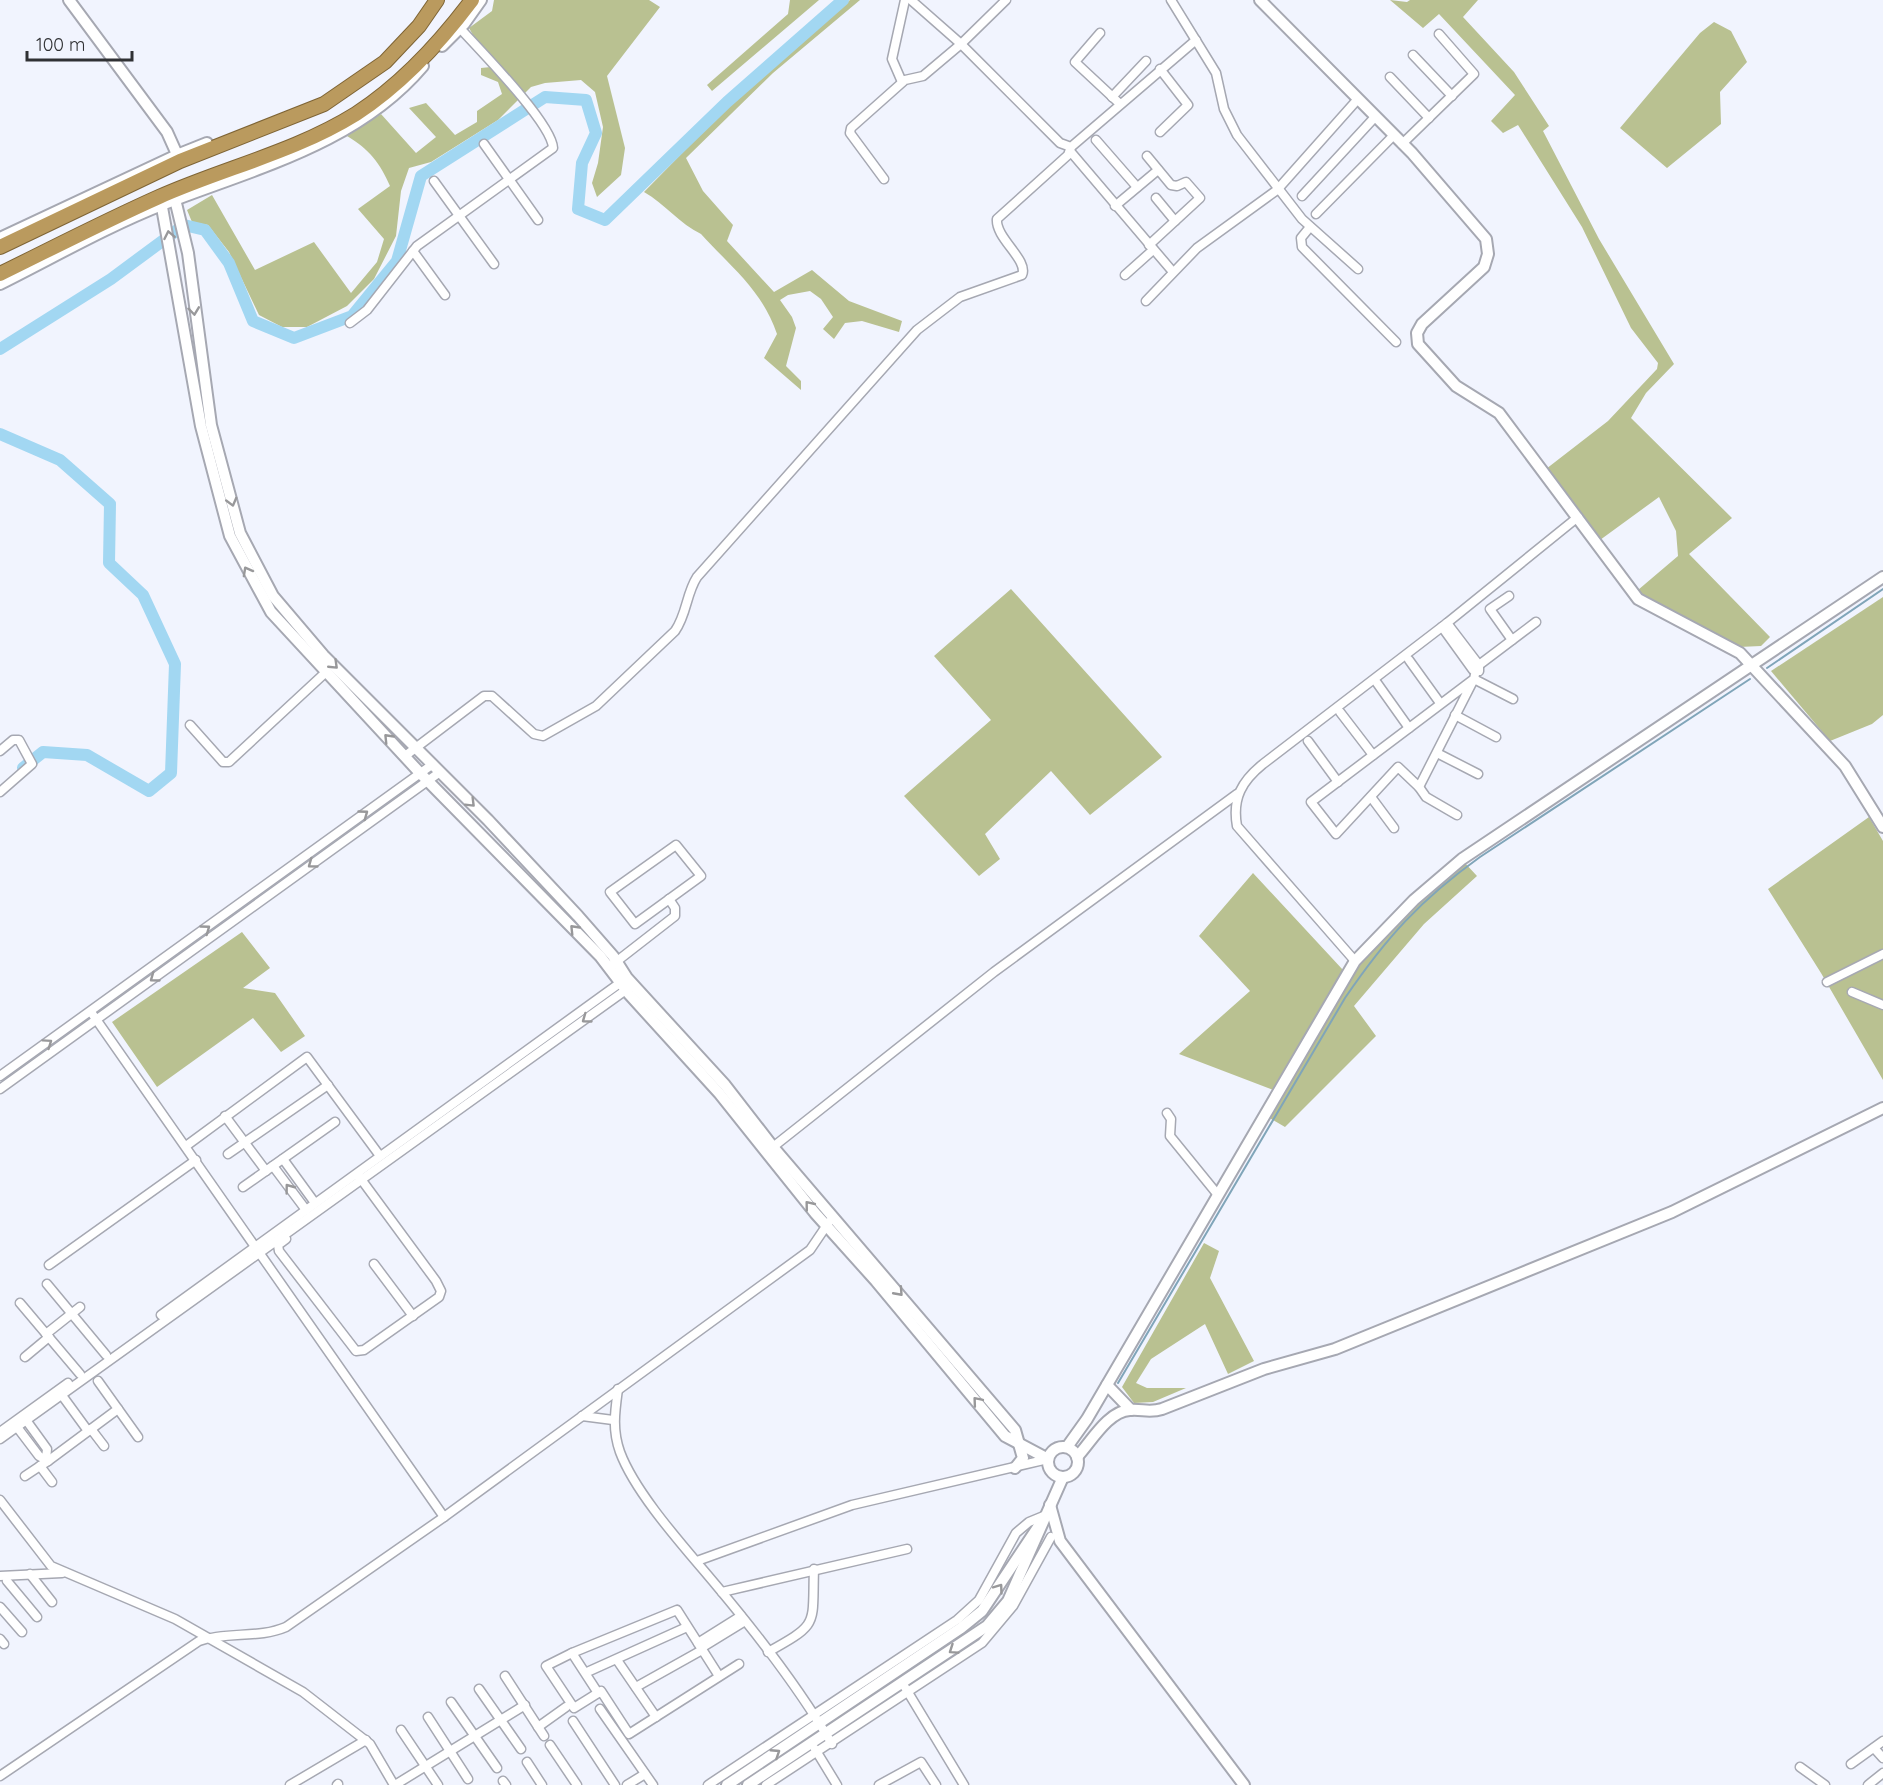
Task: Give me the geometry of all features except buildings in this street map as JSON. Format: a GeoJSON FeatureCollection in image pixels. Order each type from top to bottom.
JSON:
{"type":"FeatureCollection","features":[{"type":"Feature","properties":{"kind":"highway"},"geometry":{"type":"LineString","coordinates":[[0,247],[178,158],[324,104],[344,93],[385,62],[419,26],[437,0]]}},
{"type":"Feature","properties":{"kind":"highway"},"geometry":{"type":"LineString","coordinates":[[0,274],[169,202],[305,140],[356,114],[402,79],[457,25],[472,0]]}},
{"type":"Feature","properties":{"kind":"street"},"geometry":{"type":"LineString","coordinates":[[69,0],[167,132],[178,158]]}},
{"type":"Feature","properties":{"kind":"street"},"geometry":{"type":"LineString","coordinates":[[0,238],[345,86],[402,38],[431,0]]}},
{"type":"Feature","properties":{"kind":"street"},"geometry":{"type":"LineString","coordinates":[[350,323],[367,310],[413,251],[553,148],[550,138],[514,87],[457,25],[481,0]]}},
{"type":"Feature","properties":{"kind":"street"},"geometry":{"type":"LineString","coordinates":[[902,82],[892,59],[905,0]]}},
{"type":"Feature","properties":{"kind":"street"},"geometry":{"type":"LineString","coordinates":[[911,0],[961,44],[1060,143],[1070,148],[1115,206],[1173,272]]}},
{"type":"Feature","properties":{"kind":"street"},"geometry":{"type":"LineString","coordinates":[[884,179],[850,131],[902,82],[909,78],[923,76],[961,44],[1006,0]]}},
{"type":"Feature","properties":{"kind":"street"},"geometry":{"type":"LineString","coordinates":[[1171,0],[1220,83],[1224,110],[1233,129],[1277,190],[1310,227],[1358,269]]}},
{"type":"Feature","properties":{"kind":"street"},"geometry":{"type":"LineString","coordinates":[[1259,0],[1394,135],[1486,239],[1488,254],[1484,267],[1422,324],[1417,333],[1418,344],[1456,386],[1499,413],[1641,602],[1740,652],[1845,766],[1883,827]]}},
{"type":"Feature","properties":{"kind":"street"},"geometry":{"type":"LineString","coordinates":[[1100,33],[1075,62],[1115,100]]}},
{"type":"Feature","properties":{"kind":"street"},"geometry":{"type":"LineString","coordinates":[[1402,144],[1472,77],[1473,72],[1439,34]]}},
{"type":"Feature","properties":{"kind":"street"},"geometry":{"type":"LineString","coordinates":[[1115,100],[1160,69],[1196,40]]}},
{"type":"Feature","properties":{"kind":"street"},"geometry":{"type":"LineString","coordinates":[[1413,55],[1452,96]]}},
{"type":"Feature","properties":{"kind":"street"},"geometry":{"type":"LineString","coordinates":[[408,782],[407,759],[416,748],[484,696],[492,696],[534,734],[543,736],[596,706],[675,631],[682,619],[688,593],[697,577],[917,330],[960,297],[1022,275],[1023,265],[998,228],[997,219],[1070,148],[1115,100],[1146,61]]}},
{"type":"Feature","properties":{"kind":"street"},"geometry":{"type":"LineString","coordinates":[[1160,69],[1188,105],[1160,132]]}},
{"type":"Feature","properties":{"kind":"street"},"geometry":{"type":"LineString","coordinates":[[1390,77],[1429,118]]}},
{"type":"Feature","properties":{"kind":"street"},"geometry":{"type":"LineString","coordinates":[[1146,301],[1197,248],[1277,190],[1358,100]]}},
{"type":"Feature","properties":{"kind":"street"},"geometry":{"type":"LineString","coordinates":[[1302,196],[1375,117]]}},
{"type":"Feature","properties":{"kind":"street"},"geometry":{"type":"LineString","coordinates":[[1316,214],[1394,135]]}},
{"type":"Feature","properties":{"kind":"street"},"geometry":{"type":"LineString","coordinates":[[1096,140],[1137,187]]}},
{"type":"Feature","properties":{"kind":"street"},"geometry":{"type":"LineString","coordinates":[[484,144],[538,220]]}},
{"type":"Feature","properties":{"kind":"street"},"geometry":{"type":"LineString","coordinates":[[1125,275],[1175,221],[1199,201],[1199,196],[1186,182],[1177,186],[1171,185],[1147,156]]}},
{"type":"Feature","properties":{"kind":"street"},"geometry":{"type":"LineString","coordinates":[[1115,206],[1158,170]]}},
{"type":"Feature","properties":{"kind":"street"},"geometry":{"type":"LineString","coordinates":[[434,181],[494,264]]}},
{"type":"Feature","properties":{"kind":"street"},"geometry":{"type":"LineString","coordinates":[[1156,198],[1175,221]]}},
{"type":"Feature","properties":{"kind":"street"},"geometry":{"type":"LineString","coordinates":[[169,202],[188,253],[211,425],[240,533],[269,599],[578,916],[627,984],[830,1221]]}},
{"type":"Feature","properties":{"kind":"street"},"geometry":{"type":"LineString","coordinates":[[169,202],[173,257],[201,426],[230,536],[269,599],[325,673],[424,777],[613,964]]}},
{"type":"Feature","properties":{"kind":"street"},"geometry":{"type":"LineString","coordinates":[[0,284],[169,202]]}},
{"type":"Feature","properties":{"kind":"street"},"geometry":{"type":"LineString","coordinates":[[1310,227],[1301,238],[1302,247],[1396,342]]}},
{"type":"Feature","properties":{"kind":"street"},"geometry":{"type":"LineString","coordinates":[[413,251],[445,295]]}},
{"type":"Feature","properties":{"kind":"street"},"geometry":{"type":"LineString","coordinates":[[772,1147],[993,972],[1237,794],[1253,771],[1444,625],[1578,517]]}},
{"type":"Feature","properties":{"kind":"street"},"geometry":{"type":"LineString","coordinates":[[697,1561],[852,1505],[1015,1468],[1048,1459],[1053,1451],[1067,1447],[1113,1392],[1218,1195],[1355,961],[1414,900],[1462,859],[1883,577]]}},
{"type":"Feature","properties":{"kind":"street"},"geometry":{"type":"LineString","coordinates":[[1509,596],[1490,609],[1512,640]]}},
{"type":"Feature","properties":{"kind":"street"},"geometry":{"type":"LineString","coordinates":[[1457,815],[1426,797],[1398,767],[1336,834],[1311,802],[1409,728],[1536,622]]}},
{"type":"Feature","properties":{"kind":"street"},"geometry":{"type":"LineString","coordinates":[[1444,625],[1473,670],[1513,699]]}},
{"type":"Feature","properties":{"kind":"street"},"geometry":{"type":"LineString","coordinates":[[1409,660],[1440,703]]}},
{"type":"Feature","properties":{"kind":"street"},"geometry":{"type":"LineString","coordinates":[[1419,787],[1476,671]]}},
{"type":"Feature","properties":{"kind":"street"},"geometry":{"type":"LineString","coordinates":[[190,725],[223,762],[229,762],[325,673]]}},
{"type":"Feature","properties":{"kind":"street"},"geometry":{"type":"LineString","coordinates":[[1377,683],[1409,728]]}},
{"type":"Feature","properties":{"kind":"street"},"geometry":{"type":"LineString","coordinates":[[1340,712],[1373,755]]}},
{"type":"Feature","properties":{"kind":"street"},"geometry":{"type":"LineString","coordinates":[[1455,715],[1496,737]]}},
{"type":"Feature","properties":{"kind":"street"},"geometry":{"type":"LineString","coordinates":[[0,751],[13,740],[20,740],[32,764],[0,792]]}},
{"type":"Feature","properties":{"kind":"street"},"geometry":{"type":"LineString","coordinates":[[1308,741],[1338,782]]}},
{"type":"Feature","properties":{"kind":"street"},"geometry":{"type":"LineString","coordinates":[[1437,753],[1478,774]]}},
{"type":"Feature","properties":{"kind":"street"},"geometry":{"type":"LineString","coordinates":[[0,1077],[93,1015],[436,768]]}},
{"type":"Feature","properties":{"kind":"street"},"geometry":{"type":"LineString","coordinates":[[0,1089],[93,1015],[408,782],[424,777]]}},
{"type":"Feature","properties":{"kind":"street"},"geometry":{"type":"LineString","coordinates":[[1237,794],[1237,826],[1247,841],[1355,961]]}},
{"type":"Feature","properties":{"kind":"street"},"geometry":{"type":"LineString","coordinates":[[1371,797],[1394,828]]}},
{"type":"Feature","properties":{"kind":"street"},"geometry":{"type":"LineString","coordinates":[[676,845],[700,876],[669,899],[635,924],[610,892],[676,845]]}},
{"type":"Feature","properties":{"kind":"street"},"geometry":{"type":"LineString","coordinates":[[613,964],[675,916],[675,908],[669,899]]}},
{"type":"Feature","properties":{"kind":"street"},"geometry":{"type":"LineString","coordinates":[[1827,982],[1883,954]]}},
{"type":"Feature","properties":{"kind":"street"},"geometry":{"type":"LineString","coordinates":[[627,984],[725,1085],[830,1221],[1005,1436],[1048,1459],[1053,1473],[1063,1477]]}},
{"type":"Feature","properties":{"kind":"street"},"geometry":{"type":"LineString","coordinates":[[361,1179],[440,1288],[439,1297],[364,1350],[356,1351],[295,1273],[279,1251],[278,1245],[361,1179],[380,1156],[627,984]]}},
{"type":"Feature","properties":{"kind":"street"},"geometry":{"type":"LineString","coordinates":[[0,1432],[106,1355],[361,1179],[627,984]]}},
{"type":"Feature","properties":{"kind":"street"},"geometry":{"type":"LineString","coordinates":[[1852,992],[1883,1005]]}},
{"type":"Feature","properties":{"kind":"street"},"geometry":{"type":"LineString","coordinates":[[93,1015],[259,1249],[444,1517]]}},
{"type":"Feature","properties":{"kind":"street"},"geometry":{"type":"LineString","coordinates":[[186,1146],[307,1057],[380,1156]]}},
{"type":"Feature","properties":{"kind":"street"},"geometry":{"type":"LineString","coordinates":[[228,1154],[328,1085]]}},
{"type":"Feature","properties":{"kind":"street"},"geometry":{"type":"LineString","coordinates":[[708,1785],[818,1720],[961,1628],[982,1611],[1046,1514],[1063,1477],[1075,1471],[1077,1457],[1113,1416],[1131,1410],[1151,1412],[1167,1407],[1264,1369],[1335,1349],[1478,1292],[1672,1212],[1883,1108]]}},
{"type":"Feature","properties":{"kind":"street"},"geometry":{"type":"LineString","coordinates":[[1167,1113],[1171,1119],[1170,1136],[1218,1195]]}},
{"type":"Feature","properties":{"kind":"street"},"geometry":{"type":"LineString","coordinates":[[225,1116],[244,1142],[306,1210]]}},
{"type":"Feature","properties":{"kind":"street"},"geometry":{"type":"LineString","coordinates":[[243,1187],[335,1122]]}},
{"type":"Feature","properties":{"kind":"street"},"geometry":{"type":"LineString","coordinates":[[283,1159],[315,1203]]}},
{"type":"Feature","properties":{"kind":"street"},"geometry":{"type":"LineString","coordinates":[[49,1265],[196,1160]]}},
{"type":"Feature","properties":{"kind":"street"},"geometry":{"type":"LineString","coordinates":[[0,1439],[259,1249],[315,1203],[361,1179]]}},
{"type":"Feature","properties":{"kind":"street"},"geometry":{"type":"LineString","coordinates":[[0,1776],[190,1646],[209,1637],[257,1635],[286,1626],[444,1517],[810,1250],[830,1221]]}},
{"type":"Feature","properties":{"kind":"street"},"geometry":{"type":"LineString","coordinates":[[374,1264],[412,1316]]}},
{"type":"Feature","properties":{"kind":"street"},"geometry":{"type":"LineString","coordinates":[[282,1282],[295,1273]]}},
{"type":"Feature","properties":{"kind":"street"},"geometry":{"type":"LineString","coordinates":[[47,1284],[106,1355]]}},
{"type":"Feature","properties":{"kind":"street"},"geometry":{"type":"LineString","coordinates":[[20,1303],[80,1374]]}},
{"type":"Feature","properties":{"kind":"street"},"geometry":{"type":"LineString","coordinates":[[26,1357],[80,1307]]}},
{"type":"Feature","properties":{"kind":"street"},"geometry":{"type":"LineString","coordinates":[[98,1381],[138,1437]]}},
{"type":"Feature","properties":{"kind":"street"},"geometry":{"type":"LineString","coordinates":[[618,1389],[614,1420],[621,1454],[636,1482],[683,1548],[697,1561],[768,1652],[818,1720],[829,1739]]}},
{"type":"Feature","properties":{"kind":"street"},"geometry":{"type":"LineString","coordinates":[[1113,1392],[1131,1410]]}},
{"type":"Feature","properties":{"kind":"street"},"geometry":{"type":"LineString","coordinates":[[62,1394],[104,1446]]}},
{"type":"Feature","properties":{"kind":"street"},"geometry":{"type":"LineString","coordinates":[[25,1476],[118,1408]]}},
{"type":"Feature","properties":{"kind":"street"},"geometry":{"type":"LineString","coordinates":[[582,1416],[614,1420]]}},
{"type":"Feature","properties":{"kind":"street"},"geometry":{"type":"LineString","coordinates":[[26,1420],[47,1449],[45,1462]]}},
{"type":"Feature","properties":{"kind":"street"},"geometry":{"type":"LineString","coordinates":[[17,1427],[45,1462],[52,1482]]}},
{"type":"Feature","properties":{"kind":"street"},"geometry":{"type":"LineString","coordinates":[[1015,1468],[1023,1458],[1018,1442]]}},
{"type":"Feature","properties":{"kind":"street"},"geometry":{"type":"LineString","coordinates":[[1067,1447],[1077,1457]]}},
{"type":"Feature","properties":{"kind":"street"},"geometry":{"type":"LineString","coordinates":[[0,1500],[46,1560],[66,1572],[209,1637],[303,1692],[366,1740],[395,1785],[525,1706]]}},
{"type":"Feature","properties":{"kind":"street"},"geometry":{"type":"LineString","coordinates":[[1046,1514],[1050,1537],[1244,1785]]}},
{"type":"Feature","properties":{"kind":"street"},"geometry":{"type":"LineString","coordinates":[[758,1784],[906,1689],[974,1636],[998,1614],[1050,1537],[1046,1514]]}},
{"type":"Feature","properties":{"kind":"street"},"geometry":{"type":"LineString","coordinates":[[722,1592],[907,1549]]}},
{"type":"Feature","properties":{"kind":"street"},"geometry":{"type":"LineString","coordinates":[[768,1652],[803,1632],[810,1623],[814,1569]]}},
{"type":"Feature","properties":{"kind":"street"},"geometry":{"type":"LineString","coordinates":[[0,1587],[7,1578],[66,1572]]}},
{"type":"Feature","properties":{"kind":"street"},"geometry":{"type":"LineString","coordinates":[[30,1574],[52,1602]]}},
{"type":"Feature","properties":{"kind":"street"},"geometry":{"type":"LineString","coordinates":[[7,1578],[37,1617]]}},
{"type":"Feature","properties":{"kind":"street"},"geometry":{"type":"LineString","coordinates":[[0,1607],[21,1632]]}},
{"type":"Feature","properties":{"kind":"street"},"geometry":{"type":"LineString","coordinates":[[719,1676],[677,1610],[546,1666],[574,1708],[601,1691],[629,1734],[739,1664]]}},
{"type":"Feature","properties":{"kind":"street"},"geometry":{"type":"LineString","coordinates":[[636,1687],[743,1619]]}},
{"type":"Feature","properties":{"kind":"street"},"geometry":{"type":"LineString","coordinates":[[585,1673],[687,1627]]}},
{"type":"Feature","properties":{"kind":"street"},"geometry":{"type":"LineString","coordinates":[[572,1653],[598,1693]]}},
{"type":"Feature","properties":{"kind":"street"},"geometry":{"type":"LineString","coordinates":[[617,1660],[656,1717]]}},
{"type":"Feature","properties":{"kind":"street"},"geometry":{"type":"LineString","coordinates":[[505,1676],[544,1736]]}},
{"type":"Feature","properties":{"kind":"street"},"geometry":{"type":"LineString","coordinates":[[479,1689],[520,1749]]}},
{"type":"Feature","properties":{"kind":"street"},"geometry":{"type":"LineString","coordinates":[[906,1689],[964,1785]]}},
{"type":"Feature","properties":{"kind":"street"},"geometry":{"type":"LineString","coordinates":[[451,1702],[497,1768]]}},
{"type":"Feature","properties":{"kind":"street"},"geometry":{"type":"LineString","coordinates":[[538,1727],[566,1707]]}},
{"type":"Feature","properties":{"kind":"street"},"geometry":{"type":"LineString","coordinates":[[600,1709],[652,1785]]}},
{"type":"Feature","properties":{"kind":"street"},"geometry":{"type":"LineString","coordinates":[[428,1717],[468,1779]]}},
{"type":"Feature","properties":{"kind":"street"},"geometry":{"type":"LineString","coordinates":[[727,1785],[818,1720]]}},
{"type":"Feature","properties":{"kind":"street"},"geometry":{"type":"LineString","coordinates":[[573,1721],[615,1785]]}},
{"type":"Feature","properties":{"kind":"street"},"geometry":{"type":"LineString","coordinates":[[401,1730],[438,1785]]}},
{"type":"Feature","properties":{"kind":"street"},"geometry":{"type":"LineString","coordinates":[[290,1785],[366,1740]]}},
{"type":"Feature","properties":{"kind":"street"},"geometry":{"type":"LineString","coordinates":[[1851,1764],[1883,1741]]}},
{"type":"Feature","properties":{"kind":"street"},"geometry":{"type":"LineString","coordinates":[[550,1745],[577,1785]]}},
{"type":"Feature","properties":{"kind":"street"},"geometry":{"type":"LineString","coordinates":[[1874,1748],[1883,1758]]}},
{"type":"Feature","properties":{"kind":"street"},"geometry":{"type":"LineString","coordinates":[[815,1749],[837,1785]]}},
{"type":"Feature","properties":{"kind":"street"},"geometry":{"type":"LineString","coordinates":[[527,1762],[542,1785]]}},
{"type":"Feature","properties":{"kind":"street"},"geometry":{"type":"LineString","coordinates":[[879,1785],[921,1762],[936,1785]]}},
{"type":"Feature","properties":{"kind":"street"},"geometry":{"type":"LineString","coordinates":[[1800,1767],[1819,1780]]}},
{"type":"Feature","properties":{"kind":"street"},"geometry":{"type":"LineString","coordinates":[[627,1785],[645,1773]]}},
{"type":"Feature","properties":{"kind":"street"},"geometry":{"type":"LineString","coordinates":[[1868,1785],[1883,1773]]}},
{"type":"Feature","properties":{"kind":"street"},"geometry":{"type":"LineString","coordinates":[[896,1776],[901,1785]]}},
{"type":"Feature","properties":{"kind":"green space"},"geometry":{"type":"Polygon","coordinates":[[[494,0],[649,0],[660,7],[607,76],[625,148],[621,175],[597,197],[592,183],[598,163],[603,127],[595,92],[581,80],[545,83],[531,87],[498,120],[431,162],[409,168],[401,191],[396,236],[374,279],[347,306],[307,327],[282,327],[259,315],[229,252],[208,225],[192,222],[187,210],[212,195],[255,270],[314,242],[351,293],[377,262],[384,239],[358,209],[390,186],[373,157],[347,136],[381,114],[416,153],[436,137],[409,108],[426,103],[455,135],[477,122],[477,111],[502,94],[498,82],[481,75],[481,68],[491,67],[469,28],[492,11],[494,0]]]}},
{"type":"Feature","properties":{"kind":"green space"},"geometry":{"type":"Polygon","coordinates":[[[790,0],[819,0],[712,91],[707,85],[788,14],[790,0]]]}},
{"type":"Feature","properties":{"kind":"green space"},"geometry":{"type":"Polygon","coordinates":[[[850,0],[860,0],[773,73],[686,158],[703,191],[733,225],[727,241],[774,292],[812,270],[849,301],[902,321],[899,332],[862,321],[845,323],[834,339],[823,329],[833,317],[821,299],[810,291],[788,295],[780,300],[792,317],[796,328],[786,366],[801,381],[801,390],[764,358],[777,334],[771,318],[754,292],[701,234],[644,192],[747,87],[850,0]]]}},
{"type":"Feature","properties":{"kind":"green space"},"geometry":{"type":"Polygon","coordinates":[[[1390,0],[1407,2],[1410,0],[1478,0],[1463,17],[1514,72],[1549,126],[1543,131],[1599,239],[1674,364],[1646,393],[1631,418],[1732,518],[1689,554],[1770,637],[1761,646],[1739,647],[1646,601],[1638,590],[1678,556],[1676,531],[1659,497],[1600,540],[1546,469],[1608,421],[1657,369],[1658,363],[1631,328],[1582,227],[1518,125],[1503,133],[1491,121],[1515,95],[1439,14],[1423,28],[1390,0]]]}},
{"type":"Feature","properties":{"kind":"green space"},"geometry":{"type":"Polygon","coordinates":[[[1714,22],[1731,31],[1747,62],[1720,92],[1721,124],[1667,168],[1620,128],[1700,33],[1714,22]]]}},
{"type":"Feature","properties":{"kind":"green space"},"geometry":{"type":"Polygon","coordinates":[[[1011,589],[1162,757],[1090,815],[1051,771],[985,834],[1000,859],[979,876],[904,796],[991,720],[934,656],[1011,589]]]}},
{"type":"Feature","properties":{"kind":"green space"},"geometry":{"type":"Polygon","coordinates":[[[1883,597],[1883,715],[1872,724],[1830,741],[1771,671],[1883,597]]]}},
{"type":"Feature","properties":{"kind":"green space"},"geometry":{"type":"Polygon","coordinates":[[[1869,817],[1883,841],[1883,1080],[1821,973],[1768,889],[1869,817]]]}},
{"type":"Feature","properties":{"kind":"green space"},"geometry":{"type":"Polygon","coordinates":[[[1464,862],[1477,876],[1424,924],[1354,1006],[1376,1036],[1285,1127],[1268,1117],[1358,964],[1417,903],[1464,862]]]}},
{"type":"Feature","properties":{"kind":"green space"},"geometry":{"type":"Polygon","coordinates":[[[1253,873],[1343,970],[1273,1090],[1179,1054],[1250,991],[1199,936],[1253,873]]]}},
{"type":"Feature","properties":{"kind":"green space"},"geometry":{"type":"Polygon","coordinates":[[[242,932],[270,968],[243,988],[275,993],[305,1036],[281,1052],[253,1018],[157,1087],[112,1022],[242,932]]]}},
{"type":"Feature","properties":{"kind":"green space"},"geometry":{"type":"Polygon","coordinates":[[[1204,1243],[1219,1251],[1210,1278],[1254,1361],[1228,1374],[1205,1324],[1151,1359],[1136,1383],[1147,1388],[1186,1388],[1153,1402],[1134,1403],[1122,1387],[1204,1243]]]}},
{"type":"Feature","properties":{"kind":"waterway"},"geometry":{"type":"LineString","coordinates":[[0,349],[111,279],[184,225],[205,230],[229,263],[253,321],[294,338],[352,316],[397,261],[421,176],[545,97],[586,100],[596,133],[582,163],[578,209],[605,220],[727,102],[843,0]]}},
{"type":"Feature","properties":{"kind":"waterway"},"geometry":{"type":"LineString","coordinates":[[0,434],[60,460],[110,504],[109,563],[143,595],[175,664],[171,773],[149,791],[87,755],[43,752],[23,768]]}},
{"type":"Feature","properties":{"kind":"waterway"},"geometry":{"type":"LineString","coordinates":[[1767,668],[1883,589]]}},
{"type":"Feature","properties":{"kind":"waterway"},"geometry":{"type":"LineString","coordinates":[[1118,1383],[1345,998],[1405,921],[1439,889],[1480,857],[1750,679]]}}]}
